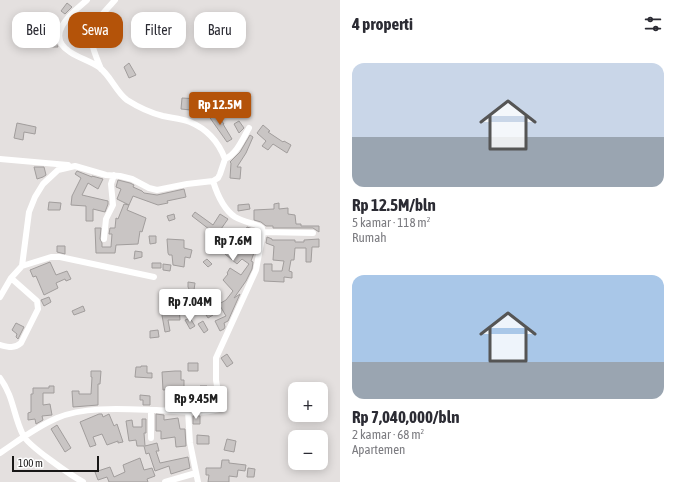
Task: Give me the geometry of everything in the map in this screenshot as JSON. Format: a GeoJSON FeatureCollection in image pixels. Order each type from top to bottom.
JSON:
{"type":"FeatureCollection","features":[{"type":"Feature","properties":{"kind":"street"},"geometry":{"type":"LineString","coordinates":[[87,0],[62,24],[59,38],[64,48],[101,68]]}},
{"type":"Feature","properties":{"kind":"street"},"geometry":{"type":"LineString","coordinates":[[115,0],[95,23],[91,30],[93,50],[101,68],[124,97],[150,112],[190,122],[197,126],[218,143],[225,159]]}},
{"type":"Feature","properties":{"kind":"street"},"geometry":{"type":"LineString","coordinates":[[0,159],[76,166],[106,175],[114,175],[132,179],[152,189],[213,181],[218,178],[225,159],[236,150],[250,128]]}},
{"type":"Feature","properties":{"kind":"street"},"geometry":{"type":"LineString","coordinates":[[22,266],[30,212],[39,190],[58,170],[76,166]]}},
{"type":"Feature","properties":{"kind":"street"},"geometry":{"type":"LineString","coordinates":[[104,239],[106,219],[113,205],[111,184],[114,175]]}},
{"type":"Feature","properties":{"kind":"street"},"geometry":{"type":"LineString","coordinates":[[0,453],[23,437],[58,417],[79,412],[98,410],[188,411],[218,410],[220,408],[216,380],[216,358],[256,270],[263,232],[259,226],[235,217],[230,212],[217,194],[213,181]]}},
{"type":"Feature","properties":{"kind":"street"},"geometry":{"type":"LineString","coordinates":[[263,232],[313,233]]}},
{"type":"Feature","properties":{"kind":"street"},"geometry":{"type":"LineString","coordinates":[[0,297],[11,278],[22,266],[51,257],[60,257],[154,277]]}},
{"type":"Feature","properties":{"kind":"street"},"geometry":{"type":"LineString","coordinates":[[0,345],[11,348],[21,343],[38,309],[37,301],[11,278]]}},
{"type":"Feature","properties":{"kind":"street"},"geometry":{"type":"LineString","coordinates":[[0,378],[9,392],[23,437],[64,470],[83,482]]}},
{"type":"Feature","properties":{"kind":"street"},"geometry":{"type":"LineString","coordinates":[[151,410],[151,438]]}},
{"type":"Feature","properties":{"kind":"street"},"geometry":{"type":"LineString","coordinates":[[188,411],[190,443],[198,482]]}},
{"type":"Feature","properties":{"kind":"street"},"geometry":{"type":"LineString","coordinates":[[165,482],[196,473]]}},
{"type":"Feature","properties":{"kind":"building"},"geometry":{"type":"Polygon","coordinates":[[[67,3],[72,7],[65,14],[61,11],[67,3]]]}},
{"type":"Feature","properties":{"kind":"building"},"geometry":{"type":"Polygon","coordinates":[[[129,63],[136,75],[129,78],[124,67],[129,63]]]}},
{"type":"Feature","properties":{"kind":"building"},"geometry":{"type":"Polygon","coordinates":[[[182,98],[200,99],[200,111],[181,109],[182,98]]]}},
{"type":"Feature","properties":{"kind":"building"},"geometry":{"type":"Polygon","coordinates":[[[214,111],[224,124],[232,139],[227,142],[208,115],[214,111]]]}},
{"type":"Feature","properties":{"kind":"building"},"geometry":{"type":"Polygon","coordinates":[[[239,121],[244,128],[239,133],[234,124],[239,121]]]}},
{"type":"Feature","properties":{"kind":"building"},"geometry":{"type":"Polygon","coordinates":[[[17,123],[36,127],[35,134],[24,132],[23,140],[14,138],[17,123]]]}},
{"type":"Feature","properties":{"kind":"building"},"geometry":{"type":"Polygon","coordinates":[[[263,125],[270,131],[268,132],[283,142],[284,141],[291,145],[287,153],[273,144],[268,150],[262,146],[266,141],[257,133],[263,125]]]}},
{"type":"Feature","properties":{"kind":"building"},"geometry":{"type":"Polygon","coordinates":[[[250,135],[253,137],[246,153],[237,167],[241,167],[240,179],[230,178],[230,162],[240,152],[250,135]]]}},
{"type":"Feature","properties":{"kind":"building"},"geometry":{"type":"Polygon","coordinates":[[[34,167],[44,167],[46,175],[37,179],[34,167]]]}},
{"type":"Feature","properties":{"kind":"building"},"geometry":{"type":"Polygon","coordinates":[[[77,171],[92,177],[103,179],[98,189],[88,183],[82,195],[108,201],[105,212],[93,209],[93,221],[86,221],[86,206],[71,205],[72,196],[81,178],[75,174],[77,171]]]}},
{"type":"Feature","properties":{"kind":"building"},"geometry":{"type":"Polygon","coordinates":[[[118,180],[134,185],[133,187],[144,193],[157,195],[184,189],[186,197],[167,201],[168,203],[158,205],[133,196],[129,205],[117,199],[121,189],[116,187],[118,180]]]}},
{"type":"Feature","properties":{"kind":"building"},"geometry":{"type":"Polygon","coordinates":[[[49,202],[61,203],[60,210],[48,210],[49,202]]]}},
{"type":"Feature","properties":{"kind":"building"},"geometry":{"type":"Polygon","coordinates":[[[279,203],[279,209],[288,208],[288,214],[295,215],[296,224],[301,224],[301,226],[319,226],[319,232],[313,228],[273,228],[273,226],[266,226],[261,222],[254,220],[254,210],[274,209],[274,204],[279,203]]]}},
{"type":"Feature","properties":{"kind":"building"},"geometry":{"type":"Polygon","coordinates":[[[124,204],[129,205],[127,210],[146,218],[142,232],[140,231],[138,244],[116,245],[115,253],[96,253],[95,228],[101,228],[100,239],[102,247],[111,247],[112,234],[109,234],[110,228],[115,228],[116,218],[118,219],[124,204]]]}},
{"type":"Feature","properties":{"kind":"building"},"geometry":{"type":"Polygon","coordinates":[[[249,204],[250,209],[238,211],[238,205],[249,204]]]}},
{"type":"Feature","properties":{"kind":"building"},"geometry":{"type":"Polygon","coordinates":[[[195,212],[213,225],[220,214],[228,219],[221,229],[240,243],[247,227],[258,231],[253,243],[255,244],[253,249],[255,250],[251,261],[253,262],[252,269],[246,281],[234,298],[240,294],[228,321],[224,323],[224,329],[220,331],[215,321],[226,316],[219,304],[226,300],[233,291],[223,280],[228,274],[227,273],[230,268],[241,275],[249,264],[242,259],[237,264],[225,254],[231,246],[192,216],[195,212]]]}},
{"type":"Feature","properties":{"kind":"building"},"geometry":{"type":"Polygon","coordinates":[[[174,214],[175,219],[169,221],[167,216],[174,214]]]}},
{"type":"Feature","properties":{"kind":"building"},"geometry":{"type":"Polygon","coordinates":[[[149,236],[156,236],[156,243],[150,244],[149,236]]]}},
{"type":"Feature","properties":{"kind":"building"},"geometry":{"type":"Polygon","coordinates":[[[267,237],[272,240],[295,240],[295,242],[319,239],[319,247],[312,247],[311,262],[306,262],[306,248],[295,248],[294,260],[291,260],[289,271],[292,272],[292,278],[284,277],[284,282],[264,281],[264,264],[272,264],[272,271],[282,271],[284,261],[273,260],[274,246],[266,243],[267,237]]]}},
{"type":"Feature","properties":{"kind":"building"},"geometry":{"type":"Polygon","coordinates":[[[167,239],[184,240],[184,248],[192,250],[190,258],[185,257],[184,267],[173,265],[172,255],[169,255],[168,253],[167,239]]]}},
{"type":"Feature","properties":{"kind":"building"},"geometry":{"type":"Polygon","coordinates":[[[57,246],[65,246],[65,254],[57,252],[57,246]]]}},
{"type":"Feature","properties":{"kind":"building"},"geometry":{"type":"Polygon","coordinates":[[[135,251],[142,252],[142,257],[134,259],[135,251]]]}},
{"type":"Feature","properties":{"kind":"building"},"geometry":{"type":"Polygon","coordinates":[[[207,259],[212,264],[208,267],[203,262],[207,259]]]}},
{"type":"Feature","properties":{"kind":"building"},"geometry":{"type":"Polygon","coordinates":[[[50,262],[56,275],[67,271],[71,279],[66,281],[65,279],[56,283],[58,288],[44,295],[36,276],[33,277],[30,270],[50,262]]]}},
{"type":"Feature","properties":{"kind":"building"},"geometry":{"type":"Polygon","coordinates":[[[152,263],[161,263],[161,268],[152,268],[152,263]]]}},
{"type":"Feature","properties":{"kind":"building"},"geometry":{"type":"Polygon","coordinates":[[[163,264],[171,265],[170,271],[163,270],[163,264]]]}},
{"type":"Feature","properties":{"kind":"building"},"geometry":{"type":"Polygon","coordinates":[[[188,282],[195,283],[193,297],[188,287],[188,282]]]}},
{"type":"Feature","properties":{"kind":"building"},"geometry":{"type":"Polygon","coordinates":[[[213,294],[218,304],[209,309],[213,315],[208,318],[201,307],[213,294]]]}},
{"type":"Feature","properties":{"kind":"building"},"geometry":{"type":"Polygon","coordinates":[[[49,297],[51,302],[44,306],[41,300],[49,297]]]}},
{"type":"Feature","properties":{"kind":"building"},"geometry":{"type":"Polygon","coordinates":[[[201,299],[203,304],[198,307],[196,302],[201,299]]]}},
{"type":"Feature","properties":{"kind":"building"},"geometry":{"type":"Polygon","coordinates":[[[168,302],[189,302],[189,307],[179,307],[180,320],[168,320],[170,331],[165,332],[161,310],[168,310],[168,302]]]}},
{"type":"Feature","properties":{"kind":"building"},"geometry":{"type":"Polygon","coordinates":[[[83,306],[85,311],[74,315],[72,311],[83,306]]]}},
{"type":"Feature","properties":{"kind":"building"},"geometry":{"type":"Polygon","coordinates":[[[190,318],[195,326],[190,329],[185,320],[190,318]]]}},
{"type":"Feature","properties":{"kind":"building"},"geometry":{"type":"Polygon","coordinates":[[[203,321],[208,330],[204,333],[198,324],[203,321]]]}},
{"type":"Feature","properties":{"kind":"building"},"geometry":{"type":"Polygon","coordinates":[[[16,323],[24,327],[18,339],[16,337],[17,334],[12,330],[16,323]]]}},
{"type":"Feature","properties":{"kind":"building"},"geometry":{"type":"Polygon","coordinates":[[[158,330],[159,337],[150,338],[150,331],[158,330]]]}},
{"type":"Feature","properties":{"kind":"building"},"geometry":{"type":"Polygon","coordinates":[[[227,354],[233,363],[227,367],[221,358],[227,354]]]}},
{"type":"Feature","properties":{"kind":"building"},"geometry":{"type":"Polygon","coordinates":[[[188,363],[198,363],[198,371],[188,371],[188,363]]]}},
{"type":"Feature","properties":{"kind":"building"},"geometry":{"type":"Polygon","coordinates":[[[147,366],[147,373],[152,373],[152,378],[135,377],[136,367],[147,366]]]}},
{"type":"Feature","properties":{"kind":"building"},"geometry":{"type":"Polygon","coordinates":[[[91,371],[101,371],[100,384],[98,384],[98,405],[73,407],[72,391],[79,391],[79,394],[91,394],[91,371]]]}},
{"type":"Feature","properties":{"kind":"building"},"geometry":{"type":"Polygon","coordinates":[[[181,371],[181,380],[184,380],[184,388],[163,390],[162,372],[181,371]]]}},
{"type":"Feature","properties":{"kind":"building"},"geometry":{"type":"Polygon","coordinates":[[[49,386],[54,386],[54,393],[43,393],[43,405],[50,404],[52,415],[42,416],[43,420],[36,424],[35,419],[28,420],[28,413],[31,412],[31,394],[33,394],[33,388],[49,388],[49,386]]]}},
{"type":"Feature","properties":{"kind":"building"},"geometry":{"type":"Polygon","coordinates":[[[200,386],[207,386],[207,392],[213,391],[215,404],[202,405],[200,386]]]}},
{"type":"Feature","properties":{"kind":"building"},"geometry":{"type":"Polygon","coordinates":[[[140,395],[150,396],[150,405],[143,405],[143,400],[140,400],[140,395]]]}},
{"type":"Feature","properties":{"kind":"building"},"geometry":{"type":"Polygon","coordinates":[[[102,414],[103,417],[109,414],[114,426],[117,424],[123,442],[118,443],[118,441],[107,445],[102,434],[93,437],[96,445],[90,447],[80,422],[102,414]]]}},
{"type":"Feature","properties":{"kind":"building"},"geometry":{"type":"Polygon","coordinates":[[[156,414],[164,415],[164,420],[178,418],[180,429],[185,429],[186,446],[176,447],[175,437],[161,439],[161,431],[156,431],[156,414]]]}},
{"type":"Feature","properties":{"kind":"building"},"geometry":{"type":"Polygon","coordinates":[[[193,416],[200,416],[200,424],[193,424],[193,416]]]}},
{"type":"Feature","properties":{"kind":"building"},"geometry":{"type":"Polygon","coordinates":[[[142,419],[146,419],[146,433],[144,433],[145,446],[157,443],[159,451],[156,451],[160,463],[188,457],[190,468],[171,474],[169,466],[155,471],[149,453],[146,454],[144,446],[137,446],[136,440],[129,441],[126,421],[132,420],[133,427],[142,427],[142,419]]]}},
{"type":"Feature","properties":{"kind":"building"},"geometry":{"type":"Polygon","coordinates":[[[57,425],[71,448],[65,452],[51,429],[57,425]]]}},
{"type":"Feature","properties":{"kind":"building"},"geometry":{"type":"Polygon","coordinates":[[[197,435],[209,436],[209,444],[197,444],[197,435]]]}},
{"type":"Feature","properties":{"kind":"building"},"geometry":{"type":"Polygon","coordinates":[[[227,439],[236,441],[234,452],[224,450],[227,439]]]}},
{"type":"Feature","properties":{"kind":"building"},"geometry":{"type":"Polygon","coordinates":[[[140,458],[144,470],[152,468],[155,476],[147,479],[148,482],[109,482],[107,477],[98,480],[95,472],[110,467],[114,477],[125,472],[123,465],[140,458]]]}},
{"type":"Feature","properties":{"kind":"building"},"geometry":{"type":"Polygon","coordinates":[[[222,460],[229,460],[229,463],[246,465],[245,471],[238,470],[237,477],[229,476],[229,482],[208,482],[209,475],[206,475],[206,468],[221,468],[222,460]]]}},
{"type":"Feature","properties":{"kind":"building"},"geometry":{"type":"Polygon","coordinates":[[[248,468],[255,469],[254,477],[247,477],[248,468]]]}}]}
